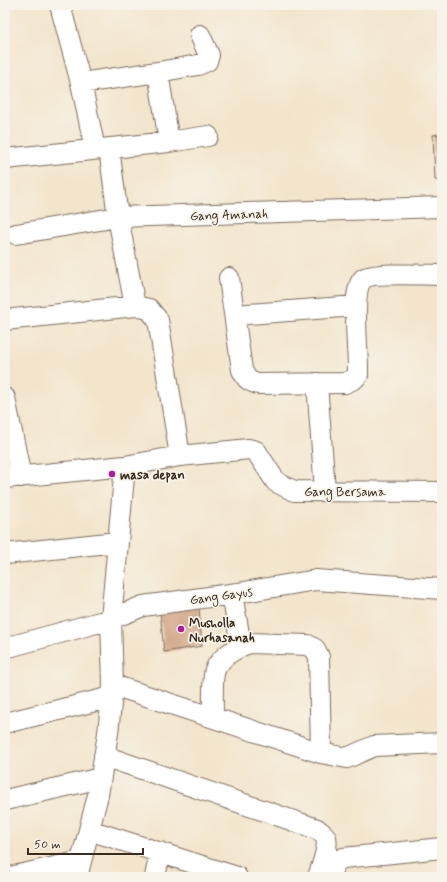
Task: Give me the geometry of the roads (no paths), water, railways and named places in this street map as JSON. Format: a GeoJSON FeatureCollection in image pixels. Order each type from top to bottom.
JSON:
{"type":"FeatureCollection","features":[{"type":"Feature","properties":{"kind":"street"},"geometry":{"type":"LineString","coordinates":[[60,5],[81,83],[102,149],[118,217],[135,306]]}},
{"type":"Feature","properties":{"kind":"street"},"geometry":{"type":"LineString","coordinates":[[81,83],[198,65],[207,61],[209,55],[200,35]]}},
{"type":"Feature","properties":{"kind":"street"},"geometry":{"type":"LineString","coordinates":[[158,72],[169,142]]}},
{"type":"Feature","properties":{"kind":"street"},"geometry":{"type":"LineString","coordinates":[[5,159],[169,142],[208,136]]}},
{"type":"Feature","properties":{"kind":"street","name":"Gang Amanah"},"geometry":{"type":"LineString","coordinates":[[16,234],[118,217],[442,207]]}},
{"type":"Feature","properties":{"kind":"street"},"geometry":{"type":"LineString","coordinates":[[230,278],[242,370],[249,381],[258,384],[345,383],[354,379],[358,374],[356,306],[359,285],[363,279],[370,276],[442,275]]}},
{"type":"Feature","properties":{"kind":"street"},"geometry":{"type":"LineString","coordinates":[[5,320],[135,306],[149,309],[158,320],[180,456]]}},
{"type":"Feature","properties":{"kind":"street"},"geometry":{"type":"LineString","coordinates":[[235,314],[356,306]]}},
{"type":"Feature","properties":{"kind":"street"},"geometry":{"type":"LineString","coordinates":[[317,383],[324,491]]}},
{"type":"Feature","properties":{"kind":"street"},"geometry":{"type":"LineString","coordinates":[[5,398],[13,477]]}},
{"type":"Feature","properties":{"kind":"street","name":"Gang Bersama"},"geometry":{"type":"LineString","coordinates":[[13,477],[124,466],[180,456],[249,449],[256,451],[276,482],[294,491],[442,492]]}},
{"type":"Feature","properties":{"kind":"street"},"geometry":{"type":"LineString","coordinates":[[10,877],[79,869],[101,778],[113,691],[111,619],[124,466]]}},
{"type":"Feature","properties":{"kind":"street"},"geometry":{"type":"LineString","coordinates":[[5,554],[117,542]]}},
{"type":"Feature","properties":{"kind":"street","name":"Gang Gayus"},"geometry":{"type":"LineString","coordinates":[[5,648],[111,619],[143,606],[232,594],[316,580],[442,589]]}},
{"type":"Feature","properties":{"kind":"street"},"geometry":{"type":"LineString","coordinates":[[232,594],[241,645]]}},
{"type":"Feature","properties":{"kind":"street"},"geometry":{"type":"LineString","coordinates":[[213,717],[215,671],[220,661],[241,645],[249,643],[308,645],[315,649],[319,657],[321,753]]}},
{"type":"Feature","properties":{"kind":"street"},"geometry":{"type":"LineString","coordinates":[[5,723],[113,691],[213,717],[321,753],[347,758],[374,746],[442,743]]}},
{"type":"Feature","properties":{"kind":"street"},"geometry":{"type":"LineString","coordinates":[[104,756],[317,829],[324,834],[327,839],[325,856],[318,877]]}},
{"type":"Feature","properties":{"kind":"street"},"geometry":{"type":"LineString","coordinates":[[5,800],[101,778]]}},
{"type":"Feature","properties":{"kind":"street"},"geometry":{"type":"LineString","coordinates":[[89,830],[234,877]]}},
{"type":"Feature","properties":{"kind":"street"},"geometry":{"type":"LineString","coordinates":[[330,877],[336,861],[343,858],[442,848]]}},
{"type":"Feature","properties":{"kind":"street"},"geometry":{"type":"LineString","coordinates":[[154,877],[160,852]]}},
{"type":"Feature","properties":{"kind":"place","name":"masa depan"},"geometry":{"type":"Point","coordinates":[112,474]}},
{"type":"Feature","properties":{"kind":"place","name":"Musholla Nurhasanah"},"geometry":{"type":"Point","coordinates":[181,629]}}]}
